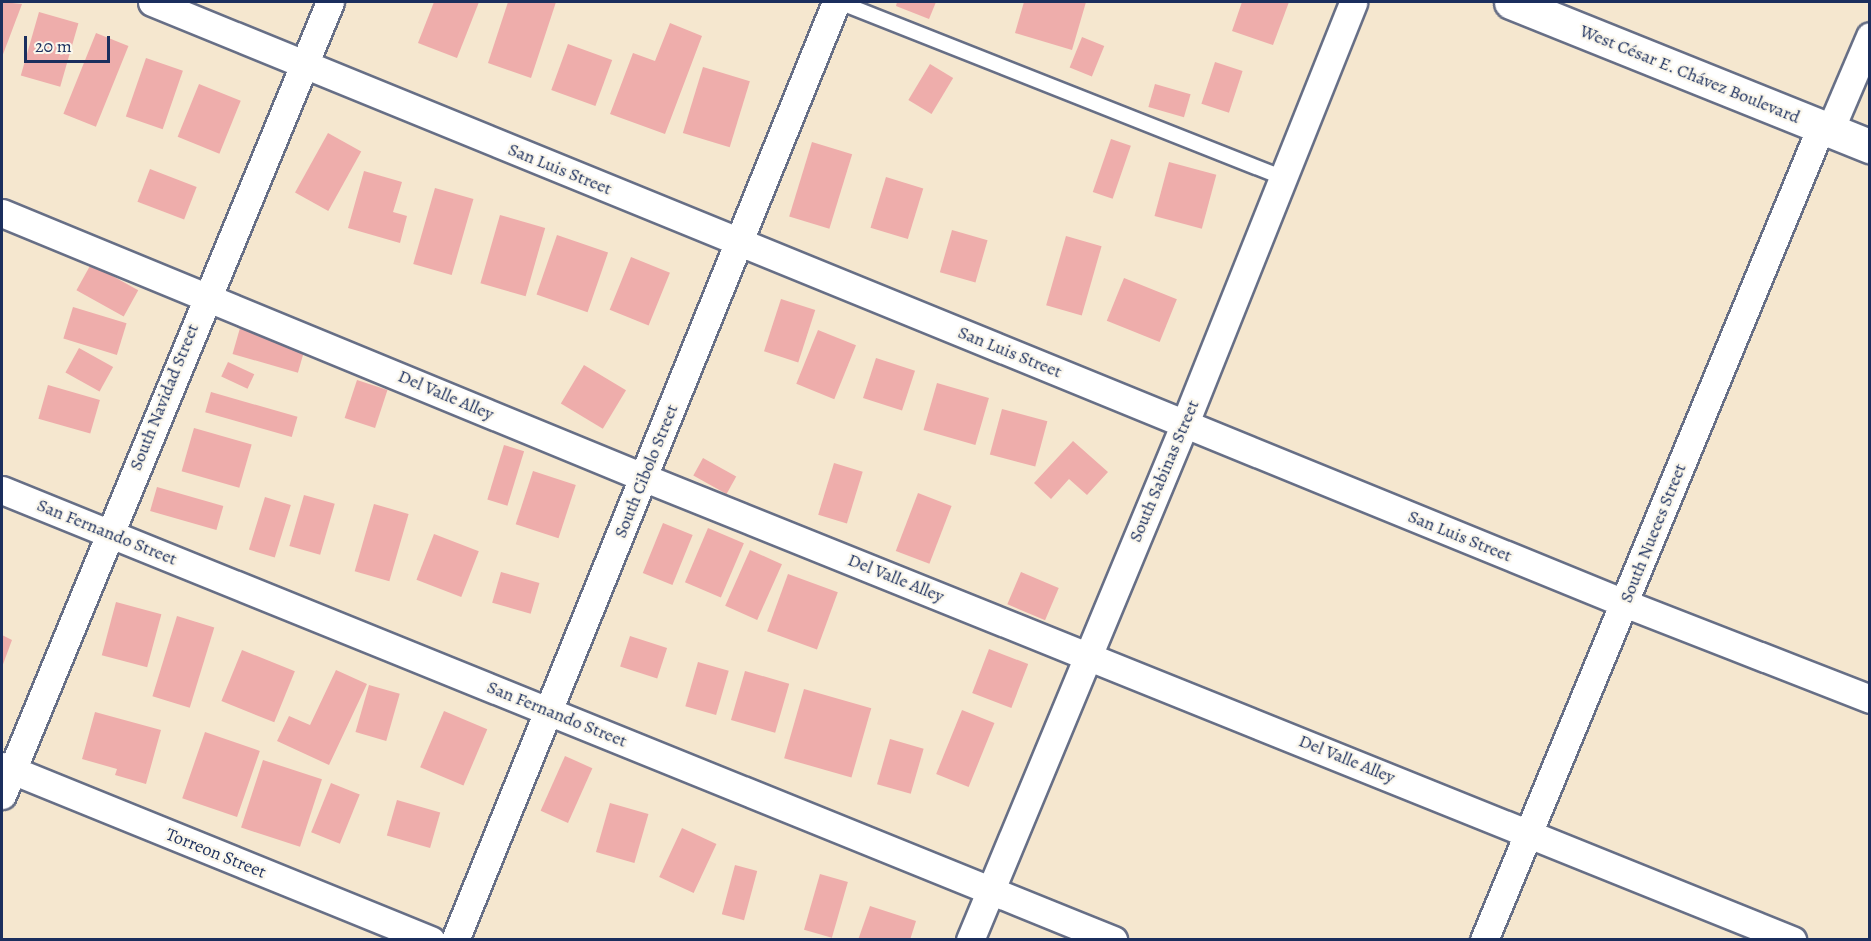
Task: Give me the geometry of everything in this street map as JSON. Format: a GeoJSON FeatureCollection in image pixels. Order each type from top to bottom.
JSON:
{"type":"FeatureCollection","features":[{"type":"Feature","properties":{"kind":"street","name":"San Luis Street"},"geometry":{"type":"LineString","coordinates":[[152,2],[1624,603],[1869,699]]}},
{"type":"Feature","properties":{"kind":"street","name":"South Navidad Street"},"geometry":{"type":"LineString","coordinates":[[5,777],[330,2]]}},
{"type":"Feature","properties":{"kind":"street","name":"South Cibolo Street"},"geometry":{"type":"LineString","coordinates":[[455,939],[645,478],[737,241],[838,2]]}},
{"type":"Feature","properties":{"kind":"street","name":"South Sabinas Street"},"geometry":{"type":"LineString","coordinates":[[970,939],[1185,423],[1281,177],[1353,2]]}},
{"type":"Feature","properties":{"kind":"street","name":"West César E. Chávez Boulevard"},"geometry":{"type":"LineString","coordinates":[[1510,2],[1869,146]]}},
{"type":"Feature","properties":{"kind":"street","name":"South Nueces Street"},"geometry":{"type":"LineString","coordinates":[[1484,939],[1825,128],[1869,36]]}},
{"type":"Feature","properties":{"kind":"street","name":"Del Valle Alley"},"geometry":{"type":"LineString","coordinates":[[2,213],[206,294],[645,478],[1792,939]]}},
{"type":"Feature","properties":{"kind":"street","name":"San Fernando Street"},"geometry":{"type":"LineString","coordinates":[[2,490],[1113,939]]}},
{"type":"Feature","properties":{"kind":"street","name":"Torreon Street"},"geometry":{"type":"LineString","coordinates":[[5,777],[431,939]]}},
{"type":"Feature","properties":{"kind":"lane"},"geometry":{"type":"LineString","coordinates":[[838,2],[1281,177]]}},
{"type":"Feature","properties":{"kind":"building"},"geometry":{"type":"Polygon","coordinates":[[[2,2],[22,4],[2,57],[2,2]]]}},
{"type":"Feature","properties":{"kind":"building"},"geometry":{"type":"Polygon","coordinates":[[[434,2],[479,2],[457,58],[418,43],[434,2]]]}},
{"type":"Feature","properties":{"kind":"building"},"geometry":{"type":"Polygon","coordinates":[[[508,2],[556,2],[531,78],[488,63],[508,2]]]}},
{"type":"Feature","properties":{"kind":"building"},"geometry":{"type":"Polygon","coordinates":[[[897,2],[936,2],[929,19],[896,6],[897,2]]]}},
{"type":"Feature","properties":{"kind":"building"},"geometry":{"type":"Polygon","coordinates":[[[1024,2],[1086,2],[1072,50],[1015,33],[1024,2]]]}},
{"type":"Feature","properties":{"kind":"building"},"geometry":{"type":"Polygon","coordinates":[[[1242,2],[1289,2],[1273,45],[1232,31],[1242,2]]]}},
{"type":"Feature","properties":{"kind":"building"},"geometry":{"type":"Polygon","coordinates":[[[39,12],[78,23],[60,87],[21,75],[39,12]]]}},
{"type":"Feature","properties":{"kind":"building"},"geometry":{"type":"Polygon","coordinates":[[[670,23],[702,36],[665,134],[610,114],[633,53],[655,61],[670,23]]]}},
{"type":"Feature","properties":{"kind":"building"},"geometry":{"type":"Polygon","coordinates":[[[96,33],[128,46],[96,127],[63,114],[96,33]]]}},
{"type":"Feature","properties":{"kind":"building"},"geometry":{"type":"Polygon","coordinates":[[[1082,37],[1104,46],[1092,77],[1070,68],[1082,37]]]}},
{"type":"Feature","properties":{"kind":"building"},"geometry":{"type":"Polygon","coordinates":[[[568,44],[612,60],[595,106],[551,90],[568,44]]]}},
{"type":"Feature","properties":{"kind":"building"},"geometry":{"type":"Polygon","coordinates":[[[146,58],[183,71],[163,129],[126,117],[146,58]]]}},
{"type":"Feature","properties":{"kind":"building"},"geometry":{"type":"Polygon","coordinates":[[[1215,62],[1243,71],[1229,113],[1201,104],[1215,62]]]}},
{"type":"Feature","properties":{"kind":"building"},"geometry":{"type":"Polygon","coordinates":[[[930,64],[953,78],[932,114],[908,100],[930,64]]]}},
{"type":"Feature","properties":{"kind":"building"},"geometry":{"type":"Polygon","coordinates":[[[703,67],[750,81],[730,147],[683,133],[703,67]]]}},
{"type":"Feature","properties":{"kind":"building"},"geometry":{"type":"Polygon","coordinates":[[[199,84],[241,101],[219,154],[178,137],[199,84]]]}},
{"type":"Feature","properties":{"kind":"building"},"geometry":{"type":"Polygon","coordinates":[[[1155,84],[1191,94],[1184,117],[1148,107],[1155,84]]]}},
{"type":"Feature","properties":{"kind":"building"},"geometry":{"type":"Polygon","coordinates":[[[328,133],[361,151],[328,211],[295,192],[328,133]]]}},
{"type":"Feature","properties":{"kind":"building"},"geometry":{"type":"Polygon","coordinates":[[[1111,139],[1131,146],[1113,199],[1093,192],[1111,139]]]}},
{"type":"Feature","properties":{"kind":"building"},"geometry":{"type":"Polygon","coordinates":[[[812,142],[852,154],[829,229],[789,217],[812,142]]]}},
{"type":"Feature","properties":{"kind":"building"},"geometry":{"type":"Polygon","coordinates":[[[1169,162],[1216,175],[1202,229],[1155,216],[1169,162]]]}},
{"type":"Feature","properties":{"kind":"building"},"geometry":{"type":"Polygon","coordinates":[[[150,169],[197,187],[184,220],[137,202],[150,169]]]}},
{"type":"Feature","properties":{"kind":"building"},"geometry":{"type":"Polygon","coordinates":[[[364,171],[402,182],[393,212],[407,216],[400,243],[348,228],[364,171]]]}},
{"type":"Feature","properties":{"kind":"building"},"geometry":{"type":"Polygon","coordinates":[[[886,177],[923,188],[908,239],[871,228],[886,177]]]}},
{"type":"Feature","properties":{"kind":"building"},"geometry":{"type":"Polygon","coordinates":[[[435,188],[473,199],[452,275],[413,264],[435,188]]]}},
{"type":"Feature","properties":{"kind":"building"},"geometry":{"type":"Polygon","coordinates":[[[500,215],[545,228],[526,296],[480,283],[500,215]]]}},
{"type":"Feature","properties":{"kind":"building"},"geometry":{"type":"Polygon","coordinates":[[[952,230],[988,240],[975,282],[940,272],[952,230]]]}},
{"type":"Feature","properties":{"kind":"building"},"geometry":{"type":"Polygon","coordinates":[[[557,235],[608,253],[588,312],[536,295],[557,235]]]}},
{"type":"Feature","properties":{"kind":"building"},"geometry":{"type":"Polygon","coordinates":[[[1066,236],[1102,246],[1082,315],[1046,305],[1066,236]]]}},
{"type":"Feature","properties":{"kind":"building"},"geometry":{"type":"Polygon","coordinates":[[[631,257],[670,273],[649,326],[610,310],[631,257]]]}},
{"type":"Feature","properties":{"kind":"building"},"geometry":{"type":"Polygon","coordinates":[[[91,264],[138,290],[124,316],[76,290],[91,264]]]}},
{"type":"Feature","properties":{"kind":"building"},"geometry":{"type":"Polygon","coordinates":[[[1124,278],[1177,299],[1160,342],[1107,321],[1124,278]]]}},
{"type":"Feature","properties":{"kind":"building"},"geometry":{"type":"Polygon","coordinates":[[[781,299],[815,310],[798,362],[764,351],[781,299]]]}},
{"type":"Feature","properties":{"kind":"building"},"geometry":{"type":"Polygon","coordinates":[[[73,307],[127,323],[117,355],[63,339],[73,307]]]}},
{"type":"Feature","properties":{"kind":"building"},"geometry":{"type":"Polygon","coordinates":[[[240,328],[305,347],[298,373],[233,354],[240,328]]]}},
{"type":"Feature","properties":{"kind":"building"},"geometry":{"type":"Polygon","coordinates":[[[818,330],[856,345],[834,399],[796,384],[818,330]]]}},
{"type":"Feature","properties":{"kind":"building"},"geometry":{"type":"Polygon","coordinates":[[[79,348],[113,367],[100,391],[65,372],[79,348]]]}},
{"type":"Feature","properties":{"kind":"building"},"geometry":{"type":"Polygon","coordinates":[[[876,358],[915,371],[902,411],[863,398],[876,358]]]}},
{"type":"Feature","properties":{"kind":"building"},"geometry":{"type":"Polygon","coordinates":[[[228,362],[254,374],[248,389],[221,377],[228,362]]]}},
{"type":"Feature","properties":{"kind":"building"},"geometry":{"type":"Polygon","coordinates":[[[584,365],[626,390],[603,429],[561,404],[584,365]]]}},
{"type":"Feature","properties":{"kind":"building"},"geometry":{"type":"Polygon","coordinates":[[[357,380],[387,390],[375,428],[345,418],[357,380]]]}},
{"type":"Feature","properties":{"kind":"building"},"geometry":{"type":"Polygon","coordinates":[[[937,383],[989,398],[975,445],[923,430],[937,383]]]}},
{"type":"Feature","properties":{"kind":"building"},"geometry":{"type":"Polygon","coordinates":[[[48,385],[100,400],[90,434],[38,419],[48,385]]]}},
{"type":"Feature","properties":{"kind":"building"},"geometry":{"type":"Polygon","coordinates":[[[211,392],[298,417],[292,437],[205,412],[211,392]]]}},
{"type":"Feature","properties":{"kind":"building"},"geometry":{"type":"Polygon","coordinates":[[[1002,409],[1047,421],[1035,467],[990,454],[1002,409]]]}},
{"type":"Feature","properties":{"kind":"building"},"geometry":{"type":"Polygon","coordinates":[[[194,428],[252,445],[239,488],[182,471],[194,428]]]}},
{"type":"Feature","properties":{"kind":"building"},"geometry":{"type":"Polygon","coordinates":[[[1073,441],[1108,472],[1087,495],[1069,479],[1051,499],[1034,483],[1073,441]]]}},
{"type":"Feature","properties":{"kind":"building"},"geometry":{"type":"Polygon","coordinates":[[[504,445],[524,451],[507,506],[487,500],[504,445]]]}},
{"type":"Feature","properties":{"kind":"building"},"geometry":{"type":"Polygon","coordinates":[[[703,458],[736,476],[727,494],[693,475],[703,458]]]}},
{"type":"Feature","properties":{"kind":"building"},"geometry":{"type":"Polygon","coordinates":[[[834,463],[863,472],[847,523],[818,515],[834,463]]]}},
{"type":"Feature","properties":{"kind":"building"},"geometry":{"type":"Polygon","coordinates":[[[533,471],[576,485],[558,538],[516,524],[533,471]]]}},
{"type":"Feature","properties":{"kind":"building"},"geometry":{"type":"Polygon","coordinates":[[[157,487],[223,506],[216,530],[150,511],[157,487]]]}},
{"type":"Feature","properties":{"kind":"building"},"geometry":{"type":"Polygon","coordinates":[[[918,493],[952,506],[929,564],[896,551],[918,493]]]}},
{"type":"Feature","properties":{"kind":"building"},"geometry":{"type":"Polygon","coordinates":[[[304,495],[335,504],[320,555],[289,546],[304,495]]]}},
{"type":"Feature","properties":{"kind":"building"},"geometry":{"type":"Polygon","coordinates":[[[265,497],[291,505],[275,557],[249,550],[265,497]]]}},
{"type":"Feature","properties":{"kind":"building"},"geometry":{"type":"Polygon","coordinates":[[[374,504],[409,514],[389,581],[355,571],[374,504]]]}},
{"type":"Feature","properties":{"kind":"building"},"geometry":{"type":"Polygon","coordinates":[[[663,523],[693,535],[672,585],[643,573],[663,523]]]}},
{"type":"Feature","properties":{"kind":"building"},"geometry":{"type":"Polygon","coordinates":[[[708,528],[744,543],[721,598],[685,582],[708,528]]]}},
{"type":"Feature","properties":{"kind":"building"},"geometry":{"type":"Polygon","coordinates":[[[434,534],[479,551],[461,597],[416,580],[434,534]]]}},
{"type":"Feature","properties":{"kind":"building"},"geometry":{"type":"Polygon","coordinates":[[[750,550],[782,564],[757,620],[725,606],[750,550]]]}},
{"type":"Feature","properties":{"kind":"building"},"geometry":{"type":"Polygon","coordinates":[[[501,572],[539,583],[531,614],[492,603],[501,572]]]}},
{"type":"Feature","properties":{"kind":"building"},"geometry":{"type":"Polygon","coordinates":[[[1021,572],[1059,588],[1045,620],[1007,604],[1021,572]]]}},
{"type":"Feature","properties":{"kind":"building"},"geometry":{"type":"Polygon","coordinates":[[[788,574],[838,592],[817,649],[767,631],[788,574]]]}},
{"type":"Feature","properties":{"kind":"building"},"geometry":{"type":"Polygon","coordinates":[[[116,602],[161,614],[147,667],[102,655],[116,602]]]}},
{"type":"Feature","properties":{"kind":"building"},"geometry":{"type":"Polygon","coordinates":[[[177,616],[214,627],[190,708],[152,696],[177,616]]]}},
{"type":"Feature","properties":{"kind":"building"},"geometry":{"type":"Polygon","coordinates":[[[2,635],[12,640],[2,667],[2,635]]]}},
{"type":"Feature","properties":{"kind":"building"},"geometry":{"type":"Polygon","coordinates":[[[630,636],[667,648],[657,678],[620,666],[630,636]]]}},
{"type":"Feature","properties":{"kind":"building"},"geometry":{"type":"Polygon","coordinates":[[[989,649],[1028,664],[1011,708],[972,693],[989,649]]]}},
{"type":"Feature","properties":{"kind":"building"},"geometry":{"type":"Polygon","coordinates":[[[242,650],[295,671],[274,722],[221,701],[242,650]]]}},
{"type":"Feature","properties":{"kind":"building"},"geometry":{"type":"Polygon","coordinates":[[[698,662],[729,671],[716,715],[685,706],[698,662]]]}},
{"type":"Feature","properties":{"kind":"building"},"geometry":{"type":"Polygon","coordinates":[[[336,670],[367,684],[329,765],[277,741],[289,716],[310,725],[336,670]]]}},
{"type":"Feature","properties":{"kind":"building"},"geometry":{"type":"Polygon","coordinates":[[[745,671],[789,684],[775,733],[731,720],[745,671]]]}},
{"type":"Feature","properties":{"kind":"building"},"geometry":{"type":"Polygon","coordinates":[[[369,685],[400,694],[386,741],[355,732],[369,685]]]}},
{"type":"Feature","properties":{"kind":"building"},"geometry":{"type":"Polygon","coordinates":[[[804,689],[871,708],[851,778],[784,758],[804,689]]]}},
{"type":"Feature","properties":{"kind":"building"},"geometry":{"type":"Polygon","coordinates":[[[962,710],[994,723],[969,787],[936,774],[962,710]]]}},
{"type":"Feature","properties":{"kind":"building"},"geometry":{"type":"Polygon","coordinates":[[[444,711],[487,729],[463,786],[420,767],[444,711]]]}},
{"type":"Feature","properties":{"kind":"building"},"geometry":{"type":"Polygon","coordinates":[[[95,712],[161,730],[146,784],[115,775],[117,769],[82,759],[95,712]]]}},
{"type":"Feature","properties":{"kind":"building"},"geometry":{"type":"Polygon","coordinates":[[[205,732],[260,751],[237,817],[182,798],[205,732]]]}},
{"type":"Feature","properties":{"kind":"building"},"geometry":{"type":"Polygon","coordinates":[[[890,739],[924,749],[911,794],[877,784],[890,739]]]}},
{"type":"Feature","properties":{"kind":"building"},"geometry":{"type":"Polygon","coordinates":[[[565,756],[592,768],[568,823],[541,811],[565,756]]]}},
{"type":"Feature","properties":{"kind":"building"},"geometry":{"type":"Polygon","coordinates":[[[263,760],[322,779],[300,847],[241,828],[263,760]]]}},
{"type":"Feature","properties":{"kind":"building"},"geometry":{"type":"Polygon","coordinates":[[[331,783],[360,795],[340,844],[311,832],[331,783]]]}},
{"type":"Feature","properties":{"kind":"building"},"geometry":{"type":"Polygon","coordinates":[[[397,800],[440,812],[430,848],[387,836],[397,800]]]}},
{"type":"Feature","properties":{"kind":"building"},"geometry":{"type":"Polygon","coordinates":[[[610,803],[648,814],[634,863],[596,852],[610,803]]]}},
{"type":"Feature","properties":{"kind":"building"},"geometry":{"type":"Polygon","coordinates":[[[682,828],[716,844],[694,893],[659,877],[682,828]]]}},
{"type":"Feature","properties":{"kind":"building"},"geometry":{"type":"Polygon","coordinates":[[[735,865],[757,871],[744,920],[722,914],[735,865]]]}},
{"type":"Feature","properties":{"kind":"building"},"geometry":{"type":"Polygon","coordinates":[[[820,874],[848,882],[832,938],[804,930],[820,874]]]}},
{"type":"Feature","properties":{"kind":"building"},"geometry":{"type":"Polygon","coordinates":[[[870,906],[916,921],[910,940],[858,940],[870,906]]]}}]}
